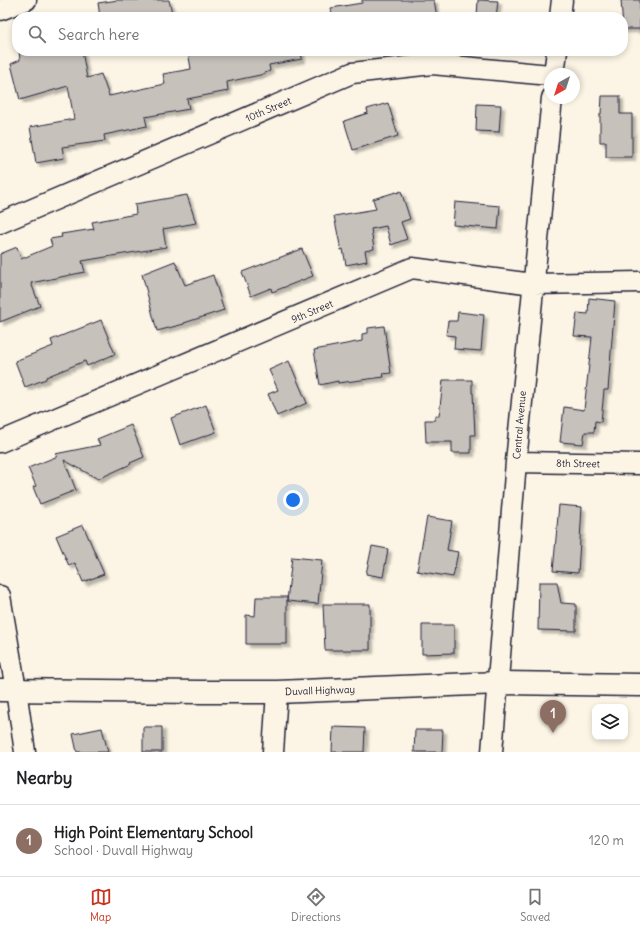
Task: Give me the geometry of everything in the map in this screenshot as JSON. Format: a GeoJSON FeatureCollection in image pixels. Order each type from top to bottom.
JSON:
{"type":"FeatureCollection","features":[{"type":"Feature","properties":{"kind":"street"},"geometry":{"type":"LineString","coordinates":[[0,10],[26,0]]}},
{"type":"Feature","properties":{"kind":"street"},"geometry":{"type":"LineString","coordinates":[[561,12],[562,0]]}},
{"type":"Feature","properties":{"kind":"street"},"geometry":{"type":"LineString","coordinates":[[555,68],[556,56]]}},
{"type":"Feature","properties":{"kind":"street","name":"10th Street"},"geometry":{"type":"LineString","coordinates":[[0,223],[352,73],[432,64],[544,74]]}},
{"type":"Feature","properties":{"kind":"street","name":"Central Avenue"},"geometry":{"type":"LineString","coordinates":[[492,752],[516,462],[551,104]]}},
{"type":"Feature","properties":{"kind":"street","name":"9th Street"},"geometry":{"type":"LineString","coordinates":[[0,442],[412,268],[533,284],[640,282]]}},
{"type":"Feature","properties":{"kind":"street","name":"8th Street"},"geometry":{"type":"LineString","coordinates":[[516,462],[640,464]]}},
{"type":"Feature","properties":{"kind":"street"},"geometry":{"type":"LineString","coordinates":[[0,596],[8,690],[25,752]]}},
{"type":"Feature","properties":{"kind":"street","name":"Duvall Highway"},"geometry":{"type":"LineString","coordinates":[[8,690],[277,692],[498,683],[640,686]]}},
{"type":"Feature","properties":{"kind":"street"},"geometry":{"type":"LineString","coordinates":[[273,752],[277,692]]}},
{"type":"Feature","properties":{"kind":"building"},"geometry":{"type":"Polygon","coordinates":[[[118,0],[169,0],[172,12],[99,12],[98,3],[118,0]]]}},
{"type":"Feature","properties":{"kind":"building"},"geometry":{"type":"Polygon","coordinates":[[[362,0],[434,0],[436,12],[331,12],[331,8],[362,3],[362,0]]]}},
{"type":"Feature","properties":{"kind":"building"},"geometry":{"type":"Polygon","coordinates":[[[478,0],[498,1],[497,12],[477,12],[478,0]]]}},
{"type":"Feature","properties":{"kind":"building"},"geometry":{"type":"Polygon","coordinates":[[[621,0],[640,0],[640,29],[628,29],[628,12],[622,12],[621,0]]]}},
{"type":"Feature","properties":{"kind":"building"},"geometry":{"type":"Polygon","coordinates":[[[20,56],[83,56],[87,78],[101,74],[109,96],[165,84],[163,74],[191,69],[189,56],[302,56],[302,59],[269,65],[270,71],[260,75],[227,82],[228,91],[187,99],[189,109],[145,117],[147,126],[104,135],[105,141],[62,147],[64,158],[36,163],[30,127],[74,119],[68,86],[20,100],[11,64],[20,60],[20,56]]]}},
{"type":"Feature","properties":{"kind":"building"},"geometry":{"type":"Polygon","coordinates":[[[602,96],[620,96],[620,114],[632,114],[632,157],[606,157],[606,142],[600,142],[600,114],[602,96]]]}},
{"type":"Feature","properties":{"kind":"building"},"geometry":{"type":"Polygon","coordinates":[[[388,103],[398,136],[353,150],[344,121],[368,113],[367,109],[388,103]]]}},
{"type":"Feature","properties":{"kind":"building"},"geometry":{"type":"Polygon","coordinates":[[[477,104],[501,105],[499,132],[476,131],[477,104]]]}},
{"type":"Feature","properties":{"kind":"building"},"geometry":{"type":"Polygon","coordinates":[[[401,191],[410,219],[401,222],[407,239],[391,245],[386,226],[371,229],[374,249],[365,251],[367,261],[346,265],[343,249],[341,250],[334,216],[376,209],[373,199],[401,191]]]}},
{"type":"Feature","properties":{"kind":"building"},"geometry":{"type":"Polygon","coordinates":[[[187,195],[196,223],[163,229],[166,247],[82,261],[85,272],[31,283],[40,306],[0,322],[0,254],[17,247],[21,259],[52,246],[50,239],[62,237],[61,234],[94,229],[92,222],[136,214],[135,204],[187,195]]]}},
{"type":"Feature","properties":{"kind":"building"},"geometry":{"type":"Polygon","coordinates":[[[455,202],[500,206],[498,229],[453,225],[455,202]]]}},
{"type":"Feature","properties":{"kind":"building"},"geometry":{"type":"Polygon","coordinates":[[[302,249],[313,276],[272,292],[271,288],[251,296],[242,272],[302,249]]]}},
{"type":"Feature","properties":{"kind":"building"},"geometry":{"type":"Polygon","coordinates":[[[175,261],[185,285],[213,275],[224,310],[184,324],[157,331],[142,274],[175,261]]]}},
{"type":"Feature","properties":{"kind":"building"},"geometry":{"type":"Polygon","coordinates":[[[589,298],[615,301],[608,390],[604,390],[601,422],[595,421],[594,432],[585,432],[583,444],[560,442],[564,407],[584,410],[592,337],[574,336],[577,313],[588,314],[589,298]]]}},
{"type":"Feature","properties":{"kind":"building"},"geometry":{"type":"Polygon","coordinates":[[[458,312],[484,315],[481,351],[454,349],[455,336],[446,335],[448,321],[457,321],[458,312]]]}},
{"type":"Feature","properties":{"kind":"building"},"geometry":{"type":"Polygon","coordinates":[[[101,320],[115,354],[87,366],[85,361],[25,387],[15,361],[53,346],[51,340],[101,320]]]}},
{"type":"Feature","properties":{"kind":"building"},"geometry":{"type":"Polygon","coordinates":[[[384,326],[391,373],[383,374],[384,377],[338,383],[338,381],[320,385],[314,350],[362,341],[362,334],[368,333],[368,328],[384,326]]]}},
{"type":"Feature","properties":{"kind":"building"},"geometry":{"type":"Polygon","coordinates":[[[289,361],[307,403],[277,416],[268,394],[278,390],[269,370],[289,361]]]}},
{"type":"Feature","properties":{"kind":"building"},"geometry":{"type":"Polygon","coordinates":[[[443,380],[472,380],[475,435],[471,435],[471,453],[452,453],[452,442],[426,442],[425,420],[435,420],[435,416],[439,416],[443,380]]]}},
{"type":"Feature","properties":{"kind":"building"},"geometry":{"type":"Polygon","coordinates":[[[206,405],[216,432],[180,445],[171,418],[206,405]]]}},
{"type":"Feature","properties":{"kind":"building"},"geometry":{"type":"Polygon","coordinates":[[[131,425],[144,457],[98,479],[64,460],[76,490],[40,504],[33,487],[36,486],[28,468],[58,456],[55,454],[100,445],[97,439],[131,425]]]}},
{"type":"Feature","properties":{"kind":"building"},"geometry":{"type":"Polygon","coordinates":[[[559,505],[582,507],[578,573],[553,571],[559,505]]]}},
{"type":"Feature","properties":{"kind":"building"},"geometry":{"type":"Polygon","coordinates":[[[427,517],[452,521],[447,550],[458,552],[453,577],[417,571],[427,517]]]}},
{"type":"Feature","properties":{"kind":"building"},"geometry":{"type":"Polygon","coordinates":[[[83,525],[104,574],[83,582],[75,563],[69,566],[56,536],[83,525]]]}},
{"type":"Feature","properties":{"kind":"building"},"geometry":{"type":"Polygon","coordinates":[[[372,546],[388,549],[383,577],[366,574],[372,546]]]}},
{"type":"Feature","properties":{"kind":"building"},"geometry":{"type":"Polygon","coordinates":[[[292,557],[322,560],[318,604],[287,601],[292,557]]]}},
{"type":"Feature","properties":{"kind":"building"},"geometry":{"type":"Polygon","coordinates":[[[539,582],[557,582],[561,603],[576,604],[576,631],[538,630],[539,582]]]}},
{"type":"Feature","properties":{"kind":"building"},"geometry":{"type":"Polygon","coordinates":[[[256,597],[287,597],[287,644],[246,644],[246,615],[255,616],[256,597]]]}},
{"type":"Feature","properties":{"kind":"building"},"geometry":{"type":"Polygon","coordinates":[[[323,604],[370,604],[370,650],[325,650],[323,604]]]}},
{"type":"Feature","properties":{"kind":"building"},"geometry":{"type":"Polygon","coordinates":[[[422,625],[454,625],[454,653],[422,654],[422,625]]]}},
{"type":"Feature","properties":{"kind":"building"},"geometry":{"type":"Polygon","coordinates":[[[143,727],[162,727],[162,752],[143,752],[143,727]]]}},
{"type":"Feature","properties":{"kind":"building"},"geometry":{"type":"Polygon","coordinates":[[[333,727],[365,728],[364,752],[332,752],[333,727]]]}},
{"type":"Feature","properties":{"kind":"building"},"geometry":{"type":"Polygon","coordinates":[[[102,728],[108,752],[77,752],[73,734],[102,728]]]}},
{"type":"Feature","properties":{"kind":"building"},"geometry":{"type":"Polygon","coordinates":[[[415,730],[443,730],[442,752],[414,752],[415,730]]]}},
{"type":"Feature","properties":{"kind":"place","name":"High Point Elementary School"},"geometry":{"type":"Point","coordinates":[553,733]}}]}
